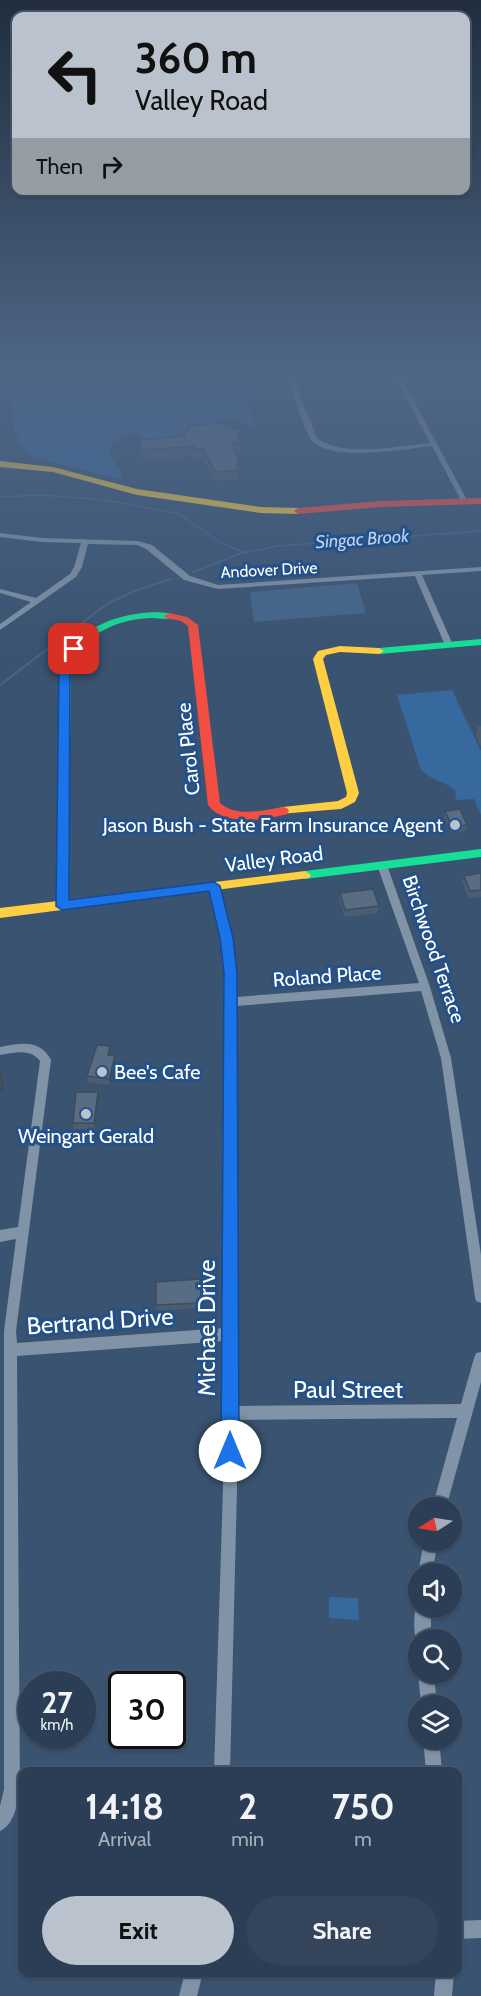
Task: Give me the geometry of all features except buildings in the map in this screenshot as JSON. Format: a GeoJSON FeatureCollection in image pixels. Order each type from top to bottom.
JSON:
{"type":"FeatureCollection","features":[{"type":"Feature","properties":{"kind":"street"},"geometry":{"type":"LineString","coordinates":[[37,468],[53,470],[138,492],[261,510],[308,511],[380,504],[481,501]]}},
{"type":"Feature","properties":{"kind":"street"},"geometry":{"type":"LineString","coordinates":[[447,468],[465,502]]}},
{"type":"Feature","properties":{"kind":"street","name":"Andover Drive"},"geometry":{"type":"LineString","coordinates":[[0,535],[42,540],[144,544],[182,575],[200,584],[218,587],[481,569]]}},
{"type":"Feature","properties":{"kind":"street"},"geometry":{"type":"LineString","coordinates":[[0,628],[76,570],[84,541]]}},
{"type":"Feature","properties":{"kind":"street"},"geometry":{"type":"LineString","coordinates":[[417,574],[449,645]]}},
{"type":"Feature","properties":{"kind":"street"},"geometry":{"type":"LineString","coordinates":[[0,591],[37,601]]}},
{"type":"Feature","properties":{"kind":"street","name":"Carol Place"},"geometry":{"type":"LineString","coordinates":[[62,906],[65,663],[74,649],[106,624],[129,615],[147,613],[182,618],[194,625],[213,805],[220,812],[235,816],[341,805],[351,799],[353,793],[318,659],[322,653],[340,649],[383,651],[481,642]]}},
{"type":"Feature","properties":{"kind":"street","name":"Valley Road"},"geometry":{"type":"LineString","coordinates":[[0,913],[481,853]]}},
{"type":"Feature","properties":{"kind":"street","name":"Birchwood Terrace"},"geometry":{"type":"LineString","coordinates":[[382,866],[425,987],[446,1058],[481,1297]]}},
{"type":"Feature","properties":{"kind":"street","name":"Michael Drive"},"geometry":{"type":"LineString","coordinates":[[214,886],[230,952],[231,1002],[230,1413],[222,1767]]}},
{"type":"Feature","properties":{"kind":"street","name":"Roland Place"},"geometry":{"type":"LineString","coordinates":[[231,1002],[425,987]]}},
{"type":"Feature","properties":{"kind":"street"},"geometry":{"type":"LineString","coordinates":[[0,1823],[9,1806],[12,1788],[10,1350],[46,1060],[39,1051],[31,1048],[5,1050]]}},
{"type":"Feature","properties":{"kind":"street"},"geometry":{"type":"LineString","coordinates":[[0,1236],[23,1232]]}},
{"type":"Feature","properties":{"kind":"street","name":"Bertrand Drive"},"geometry":{"type":"LineString","coordinates":[[10,1350],[230,1334]]}},
{"type":"Feature","properties":{"kind":"street"},"geometry":{"type":"LineString","coordinates":[[442,1497],[481,1358]]}},
{"type":"Feature","properties":{"kind":"street","name":"Paul Street"},"geometry":{"type":"LineString","coordinates":[[230,1413],[466,1411]]}},
{"type":"Feature","properties":{"kind":"street"},"geometry":{"type":"LineString","coordinates":[[432,1749],[434,1767]]}},
{"type":"Feature","properties":{"kind":"street"},"geometry":{"type":"LineString","coordinates":[[462,1930],[481,1929]]}},
{"type":"Feature","properties":{"kind":"street"},"geometry":{"type":"LineString","coordinates":[[188,1996],[193,1977]]}},
{"type":"Feature","properties":{"kind":"street"},"geometry":{"type":"LineString","coordinates":[[443,1996],[445,1977]]}},
{"type":"Feature","properties":{"kind":"shaded area"},"geometry":{"type":"Polygon","coordinates":[[[76,468],[118,468],[122,475],[120,480],[76,468]]]}},
{"type":"Feature","properties":{"kind":"shaded area"},"geometry":{"type":"Polygon","coordinates":[[[357,583],[366,613],[254,622],[250,592],[357,583]]]}},
{"type":"Feature","properties":{"kind":"shaded area"},"geometry":{"type":"Polygon","coordinates":[[[452,690],[481,751],[481,815],[474,799],[456,800],[455,790],[421,770],[397,695],[452,690]]]}},
{"type":"Feature","properties":{"kind":"shaded area"},"geometry":{"type":"Polygon","coordinates":[[[329,1597],[358,1598],[359,1620],[329,1618],[329,1597]]]}},
{"type":"Feature","properties":{"kind":"waterway","name":"Singac Brook"},"geometry":{"type":"LineString","coordinates":[[0,497],[41,495],[105,500],[179,514],[221,543],[244,552]]}},
{"type":"Feature","properties":{"kind":"waterway","name":"Singac Brook"},"geometry":{"type":"LineString","coordinates":[[196,571],[193,572],[242,553],[278,546],[481,531]]}},
{"type":"Feature","properties":{"kind":"waterway","name":"Singac Brook"},"geometry":{"type":"LineString","coordinates":[[0,685],[107,604],[134,591],[171,579]]}},
{"type":"Feature","properties":{"kind":"traffic: fast"},"geometry":{"type":"LineString","coordinates":[[62,906],[66,659],[85,637],[111,622],[140,616],[169,616]]}},
{"type":"Feature","properties":{"kind":"traffic: fast"},"geometry":{"type":"LineString","coordinates":[[379,651],[481,642]]}},
{"type":"Feature","properties":{"kind":"traffic: fast"},"geometry":{"type":"LineString","coordinates":[[305,875],[481,853]]}},
{"type":"Feature","properties":{"kind":"traffic: slow"},"geometry":{"type":"LineString","coordinates":[[37,468],[53,470],[137,492],[261,510],[298,511]]}},
{"type":"Feature","properties":{"kind":"traffic: slow"},"geometry":{"type":"LineString","coordinates":[[283,811],[341,805],[351,799],[353,793],[318,659],[322,653],[340,649],[379,651]]}},
{"type":"Feature","properties":{"kind":"traffic: slow"},"geometry":{"type":"LineString","coordinates":[[0,913],[305,875]]}},
{"type":"Feature","properties":{"kind":"traffic: jam"},"geometry":{"type":"LineString","coordinates":[[298,511],[380,504],[481,501]]}},
{"type":"Feature","properties":{"kind":"traffic: jam"},"geometry":{"type":"LineString","coordinates":[[169,616],[184,619],[193,625],[214,805],[228,814],[246,816],[283,811]]}},
{"type":"Feature","properties":{"kind":"place","name":"Jason Bush - State Farm Insurance Agent"},"geometry":{"type":"Point","coordinates":[455,825]}},
{"type":"Feature","properties":{"kind":"place","name":"Bee's Cafe"},"geometry":{"type":"Point","coordinates":[102,1072]}},
{"type":"Feature","properties":{"kind":"place","name":"Weingart Gerald"},"geometry":{"type":"Point","coordinates":[86,1114]}},
{"type":"Feature","properties":{"kind":"route"},"geometry":{"type":"LineString","coordinates":[[74,649],[65,663],[62,906],[214,886],[230,952],[230,1451]]}}]}
